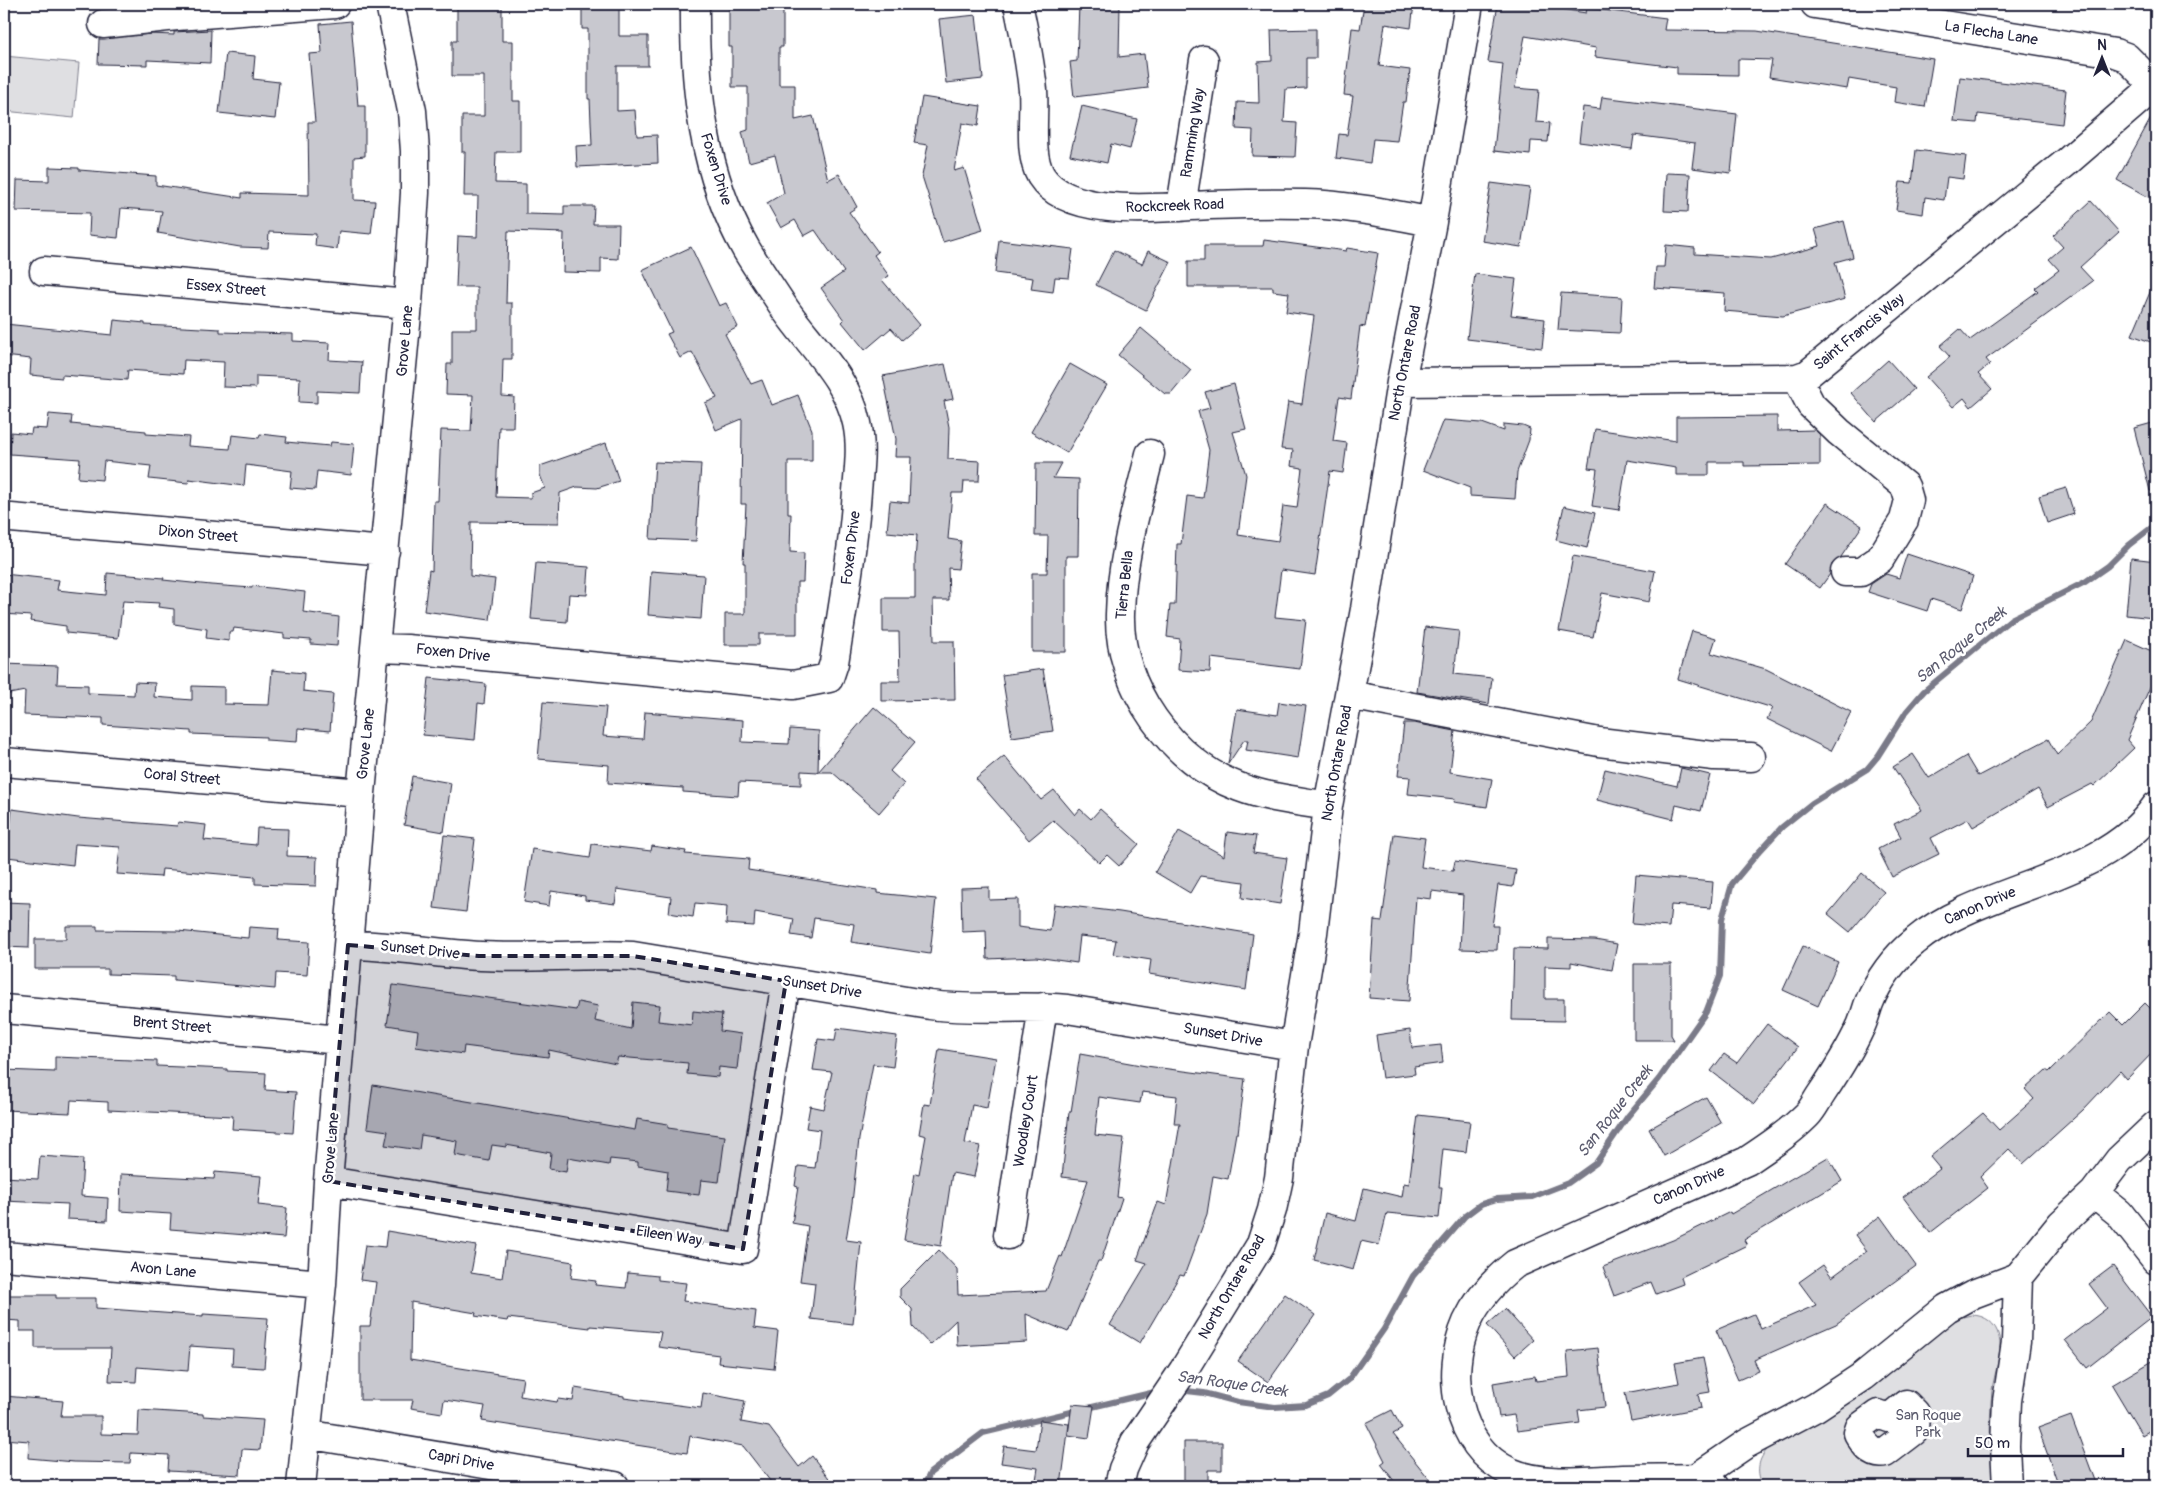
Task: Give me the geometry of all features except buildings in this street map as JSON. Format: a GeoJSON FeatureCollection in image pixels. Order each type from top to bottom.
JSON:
{"type":"FeatureCollection","features":[{"type":"Feature","properties":{"kind":"street"},"geometry":{"type":"LineString","coordinates":[[103,24],[177,16],[335,4]]}},
{"type":"Feature","properties":{"kind":"street"},"geometry":{"type":"LineString","coordinates":[[384,4],[390,4]]}},
{"type":"Feature","properties":{"kind":"street","name":"Grove Lane"},"geometry":{"type":"LineString","coordinates":[[301,1486],[322,1284],[328,1181],[348,945],[408,304],[415,193],[415,151],[412,111],[390,4]]}},
{"type":"Feature","properties":{"kind":"street","name":"Foxen Drive"},"geometry":{"type":"LineString","coordinates":[[376,648],[407,649],[793,685],[829,678],[834,663],[853,548],[860,452],[858,424],[843,386],[771,287],[746,248],[726,208],[712,166],[702,122],[696,75],[695,4]]}},
{"type":"Feature","properties":{"kind":"street","name":"Rockcreek Road"},"geometry":{"type":"LineString","coordinates":[[1018,4],[1033,91],[1034,152],[1036,164],[1041,176],[1058,193],[1084,202],[1111,208],[1137,209],[1306,204],[1377,211],[1432,222]]}},
{"type":"Feature","properties":{"kind":"street","name":"North Ontare Road"},"geometry":{"type":"LineString","coordinates":[[1119,1486],[1123,1469],[1135,1442],[1183,1371],[1261,1244],[1280,1178],[1294,1046],[1313,934],[1328,806],[1349,695],[1401,382],[1432,222],[1469,4]]}},
{"type":"Feature","properties":{"kind":"street","name":"La Flecha Lane"},"geometry":{"type":"LineString","coordinates":[[1814,4],[2115,53],[2126,57],[2156,86]]}},
{"type":"Feature","properties":{"kind":"street","name":"Ramming Way"},"geometry":{"type":"LineString","coordinates":[[1181,207],[1204,60]]}},
{"type":"Feature","properties":{"kind":"street","name":"Saint Francis Way"},"geometry":{"type":"LineString","coordinates":[[1401,382],[1797,378],[1808,374],[2068,161],[2156,86]]}},
{"type":"Feature","properties":{"kind":"street","name":"Essex Street"},"geometry":{"type":"LineString","coordinates":[[44,271],[408,304]]}},
{"type":"Feature","properties":{"kind":"street"},"geometry":{"type":"LineString","coordinates":[[1797,378],[1811,405],[1839,432],[1905,486],[1909,500],[1904,520],[1880,558],[1861,572],[1845,572]]}},
{"type":"Feature","properties":{"kind":"street","name":"Tierra Bella"},"geometry":{"type":"LineString","coordinates":[[1150,454],[1133,520],[1121,590],[1119,615],[1123,648],[1139,693],[1149,712],[1169,738],[1192,761],[1210,772],[1238,787],[1269,796],[1328,806]]}},
{"type":"Feature","properties":{"kind":"street","name":"Dixon Street"},"geometry":{"type":"LineString","coordinates":[[11,518],[385,551]]}},
{"type":"Feature","properties":{"kind":"street"},"geometry":{"type":"LineString","coordinates":[[1349,695],[1600,742],[1714,756],[1751,757]]}},
{"type":"Feature","properties":{"kind":"street","name":"Coral Street"},"geometry":{"type":"LineString","coordinates":[[4,762],[361,793]]}},
{"type":"Feature","properties":{"kind":"street","name":"Canon Drive"},"geometry":{"type":"LineString","coordinates":[[2018,1277],[1973,1294],[1947,1308],[1863,1376],[1816,1407],[1746,1444],[1705,1482],[1563,1484],[1510,1472],[1494,1462],[1478,1447],[1459,1408],[1456,1368],[1459,1344],[1467,1322],[1481,1297],[1496,1279],[1515,1264],[1747,1161],[1779,1140],[1808,1114],[1842,1062],[1861,1027],[1870,1001],[1881,980],[1912,943],[1952,916],[2050,878],[2105,852],[2131,833],[2156,806]]}},
{"type":"Feature","properties":{"kind":"street","name":"Sunset Drive"},"geometry":{"type":"LineString","coordinates":[[348,945],[379,945],[524,958],[589,954],[633,956],[959,1009],[1042,1007],[1067,1009],[1294,1046]]}},
{"type":"Feature","properties":{"kind":"street","name":"Eileen Way"},"geometry":{"type":"LineString","coordinates":[[328,1181],[743,1249],[786,981]]}},
{"type":"Feature","properties":{"kind":"street","name":"Woodley Court"},"geometry":{"type":"LineString","coordinates":[[1008,1235],[1042,1007]]}},
{"type":"Feature","properties":{"kind":"street","name":"Brent Street"},"geometry":{"type":"LineString","coordinates":[[4,1009],[340,1040]]}},
{"type":"Feature","properties":{"kind":"street"},"geometry":{"type":"LineString","coordinates":[[2007,1486],[2005,1446],[2007,1401],[2016,1342],[2018,1277],[2061,1224],[2094,1193],[2119,1160],[2156,1125]]}},
{"type":"Feature","properties":{"kind":"street"},"geometry":{"type":"LineString","coordinates":[[2094,1193],[2119,1212],[2156,1260]]}},
{"type":"Feature","properties":{"kind":"street","name":"Avon Lane"},"geometry":{"type":"LineString","coordinates":[[4,1256],[322,1284]]}},
{"type":"Feature","properties":{"kind":"street","name":"Capri Drive"},"geometry":{"type":"LineString","coordinates":[[306,1434],[615,1486]]}},
{"type":"Feature","properties":{"kind":"highlighted area"},"geometry":{"type":"Polygon","coordinates":[[[348,945],[479,956],[633,956],[786,981],[743,1249],[328,1181],[348,945]]]}},
{"type":"Feature","properties":{"kind":"green space"},"geometry":{"type":"Polygon","coordinates":[[[4,56],[79,63],[74,118],[4,111],[4,56]]]}},
{"type":"Feature","properties":{"kind":"green space","name":"San Roque Park"},"geometry":{"type":"Polygon","coordinates":[[[1971,1315],[1981,1316],[1993,1324],[1998,1332],[2000,1342],[1990,1414],[1993,1486],[1763,1486],[1759,1476],[1759,1466],[1762,1457],[1769,1448],[1822,1420],[1873,1387],[1950,1324],[1959,1318],[1971,1315]]]}},
{"type":"Feature","properties":{"kind":"waterway","name":"San Roque Creek"},"geometry":{"type":"LineString","coordinates":[[1178,1390],[1204,1393],[1238,1402],[1275,1407],[1306,1405],[1328,1396],[1349,1379],[1384,1329],[1413,1276],[1465,1216],[1481,1204],[1497,1199],[1532,1197],[1568,1183],[1596,1163],[1628,1116],[1659,1079],[1706,1012],[1720,976],[1722,919],[1732,884],[1757,854],[1782,827],[1812,803],[1867,769],[1878,756],[1906,712],[1924,691],[2011,619],[2085,582],[2108,566],[2129,545],[2156,524]]}},
{"type":"Feature","properties":{"kind":"waterway","name":"San Roque Creek"},"geometry":{"type":"LineString","coordinates":[[924,1486],[930,1473],[983,1433],[1159,1391]]}}]}
